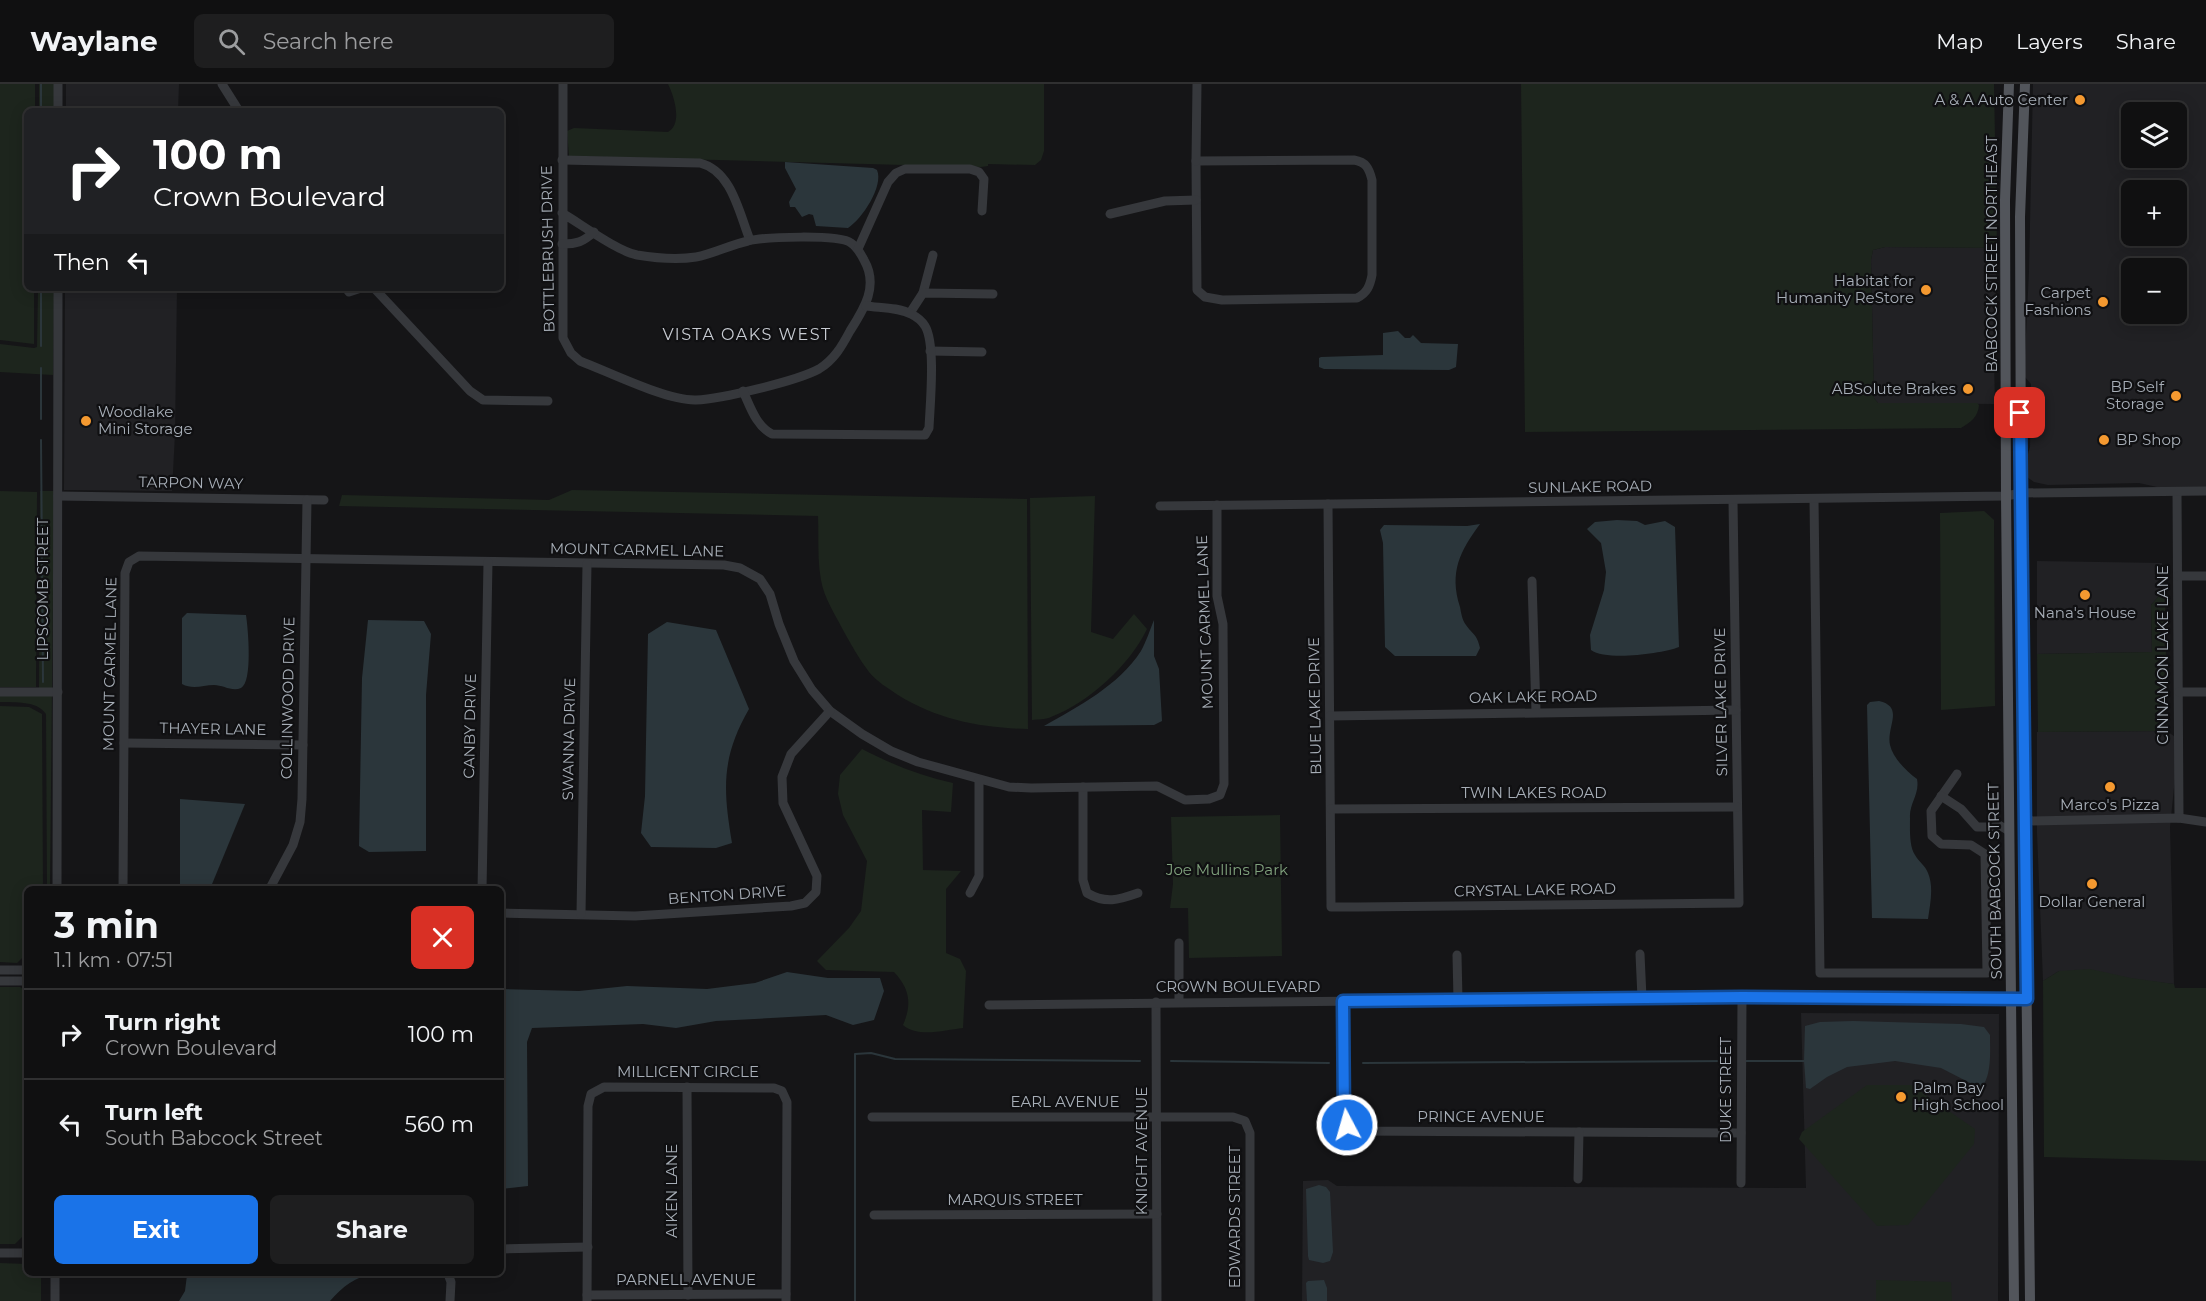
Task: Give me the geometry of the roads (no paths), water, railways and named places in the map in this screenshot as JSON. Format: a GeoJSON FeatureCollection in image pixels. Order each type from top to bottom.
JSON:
{"type":"FeatureCollection","features":[{"type":"Feature","properties":{"kind":"main road","name":"BABCOCK STREET NORTHEAST"},"geometry":{"type":"LineString","coordinates":[[2006,496],[2005,200],[2009,84]]}},
{"type":"Feature","properties":{"kind":"main road","name":"BABCOCK STREET NORTHEAST"},"geometry":{"type":"LineString","coordinates":[[2020,493],[2020,217],[2025,84]]}},
{"type":"Feature","properties":{"kind":"main road","name":"SOUTH BABCOCK STREET"},"geometry":{"type":"LineString","coordinates":[[2020,493],[2026,821],[2030,1301]]}},
{"type":"Feature","properties":{"kind":"main road","name":"SOUTH BABCOCK STREET"},"geometry":{"type":"LineString","coordinates":[[2006,496],[2014,1301]]}},
{"type":"Feature","properties":{"kind":"main road"},"geometry":{"type":"LineString","coordinates":[[2008,721],[2014,730],[2015,806],[2019,818],[2026,821]]}},
{"type":"Feature","properties":{"kind":"main road"},"geometry":{"type":"LineString","coordinates":[[2009,831],[2015,836],[2019,848],[2021,936],[2026,945]]}},
{"type":"Feature","properties":{"kind":"street"},"geometry":{"type":"LineString","coordinates":[[58,84],[58,108]]}},
{"type":"Feature","properties":{"kind":"street"},"geometry":{"type":"LineString","coordinates":[[222,84],[237,108]]}},
{"type":"Feature","properties":{"kind":"street","name":"BOTTLEBRUSH DRIVE"},"geometry":{"type":"LineString","coordinates":[[563,84],[563,338],[567,347],[580,361],[665,394],[693,400],[743,391],[793,380],[817,370],[838,352],[866,306]]}},
{"type":"Feature","properties":{"kind":"street"},"geometry":{"type":"LineString","coordinates":[[1196,161],[1354,160],[1365,164],[1372,180],[1372,275],[1370,286],[1364,295],[1357,298],[1222,300],[1205,297],[1197,290],[1196,161],[1197,84]]}},
{"type":"Feature","properties":{"kind":"street"},"geometry":{"type":"LineString","coordinates":[[562,160],[700,163],[710,166],[726,180],[750,240]]}},
{"type":"Feature","properties":{"kind":"street"},"geometry":{"type":"LineString","coordinates":[[858,249],[888,182],[896,173],[905,169],[970,169],[979,172],[984,179],[982,211]]}},
{"type":"Feature","properties":{"kind":"street"},"geometry":{"type":"LineString","coordinates":[[1110,214],[1165,201],[1196,200]]}},
{"type":"Feature","properties":{"kind":"street"},"geometry":{"type":"LineString","coordinates":[[562,213],[628,253],[667,258],[697,257],[750,240],[842,238],[858,249],[869,268],[870,289],[866,306],[910,313],[925,325],[930,351],[930,428],[925,435],[772,434],[758,422],[743,391]]}},
{"type":"Feature","properties":{"kind":"street"},"geometry":{"type":"LineString","coordinates":[[562,244],[577,244],[585,241],[594,232]]}},
{"type":"Feature","properties":{"kind":"street"},"geometry":{"type":"LineString","coordinates":[[910,313],[923,293],[933,255]]}},
{"type":"Feature","properties":{"kind":"street","name":"LIPSCOMB STREET"},"geometry":{"type":"LineString","coordinates":[[57,886],[58,291]]}},
{"type":"Feature","properties":{"kind":"street"},"geometry":{"type":"LineString","coordinates":[[377,291],[470,391],[483,400],[548,401]]}},
{"type":"Feature","properties":{"kind":"street"},"geometry":{"type":"LineString","coordinates":[[923,293],[993,294]]}},
{"type":"Feature","properties":{"kind":"street"},"geometry":{"type":"LineString","coordinates":[[930,351],[982,352]]}},
{"type":"Feature","properties":{"kind":"street","name":"SUNLAKE ROAD"},"geometry":{"type":"LineString","coordinates":[[1160,506],[1733,501],[2006,496],[2020,493],[2206,491]]}},
{"type":"Feature","properties":{"kind":"street","name":"CINNAMON LAKE LANE"},"geometry":{"type":"LineString","coordinates":[[2177,492],[2179,818]]}},
{"type":"Feature","properties":{"kind":"street","name":"TARPON WAY"},"geometry":{"type":"LineString","coordinates":[[58,496],[324,500]]}},
{"type":"Feature","properties":{"kind":"street"},"geometry":{"type":"LineString","coordinates":[[1814,499],[1820,973],[1987,974],[1985,854],[1971,845],[1941,844],[1932,836],[1931,811],[1957,774]]}},
{"type":"Feature","properties":{"kind":"street","name":"COLLINWOOD DRIVE"},"geometry":{"type":"LineString","coordinates":[[271,886],[293,845],[300,822],[307,500]]}},
{"type":"Feature","properties":{"kind":"street","name":"SILVER LAKE DRIVE"},"geometry":{"type":"LineString","coordinates":[[1733,501],[1739,903]]}},
{"type":"Feature","properties":{"kind":"street","name":"BLUE LAKE DRIVE"},"geometry":{"type":"LineString","coordinates":[[1328,504],[1331,907]]}},
{"type":"Feature","properties":{"kind":"street","name":"MOUNT CARMEL LANE"},"geometry":{"type":"LineString","coordinates":[[123,886],[124,573],[129,562],[139,556],[724,565],[740,568],[760,579],[770,594],[794,661],[812,690],[830,711],[891,751],[918,762],[1009,787],[1157,786],[1185,800],[1209,799],[1220,795],[1224,784],[1223,624],[1217,596],[1217,505]]}},
{"type":"Feature","properties":{"kind":"street","name":"CANBY DRIVE"},"geometry":{"type":"LineString","coordinates":[[482,886],[488,562]]}},
{"type":"Feature","properties":{"kind":"street","name":"SWANNA DRIVE"},"geometry":{"type":"LineString","coordinates":[[581,914],[587,564]]}},
{"type":"Feature","properties":{"kind":"street"},"geometry":{"type":"LineString","coordinates":[[2178,576],[2206,576]]}},
{"type":"Feature","properties":{"kind":"street"},"geometry":{"type":"LineString","coordinates":[[1532,581],[1536,712]]}},
{"type":"Feature","properties":{"kind":"street"},"geometry":{"type":"LineString","coordinates":[[0,692],[58,692]]}},
{"type":"Feature","properties":{"kind":"street"},"geometry":{"type":"LineString","coordinates":[[2179,693],[2206,692]]}},
{"type":"Feature","properties":{"kind":"street","name":"OAK LAKE ROAD"},"geometry":{"type":"LineString","coordinates":[[1330,716],[1736,710]]}},
{"type":"Feature","properties":{"kind":"street","name":"BENTON DRIVE"},"geometry":{"type":"LineString","coordinates":[[504,913],[635,916],[791,906],[805,903],[816,892],[817,876],[783,804],[782,777],[791,754],[830,711]]}},
{"type":"Feature","properties":{"kind":"street","name":"THAYER LANE"},"geometry":{"type":"LineString","coordinates":[[124,743],[303,745]]}},
{"type":"Feature","properties":{"kind":"street"},"geometry":{"type":"LineString","coordinates":[[970,893],[979,876],[979,780]]}},
{"type":"Feature","properties":{"kind":"street"},"geometry":{"type":"LineString","coordinates":[[1083,787],[1083,880],[1087,893],[1100,900],[1120,899],[1138,893]]}},
{"type":"Feature","properties":{"kind":"street"},"geometry":{"type":"LineString","coordinates":[[1941,796],[1961,809],[1977,827],[1999,825],[2009,831]]}},
{"type":"Feature","properties":{"kind":"street","name":"TWIN LAKES ROAD"},"geometry":{"type":"LineString","coordinates":[[1331,809],[1737,807]]}},
{"type":"Feature","properties":{"kind":"street"},"geometry":{"type":"LineString","coordinates":[[2026,821],[2179,818],[2206,822]]}},
{"type":"Feature","properties":{"kind":"street","name":"CRYSTAL LAKE ROAD"},"geometry":{"type":"LineString","coordinates":[[1331,907],[1739,903]]}},
{"type":"Feature","properties":{"kind":"street"},"geometry":{"type":"LineString","coordinates":[[1179,943],[1179,1002]]}},
{"type":"Feature","properties":{"kind":"street"},"geometry":{"type":"LineString","coordinates":[[1640,954],[1642,998]]}},
{"type":"Feature","properties":{"kind":"street"},"geometry":{"type":"LineString","coordinates":[[1457,955],[1458,1000]]}},
{"type":"Feature","properties":{"kind":"street"},"geometry":{"type":"LineString","coordinates":[[0,969],[24,969]]}},
{"type":"Feature","properties":{"kind":"street"},"geometry":{"type":"LineString","coordinates":[[0,981],[24,981]]}},
{"type":"Feature","properties":{"kind":"street","name":"CROWN BOULEVARD"},"geometry":{"type":"LineString","coordinates":[[989,1005],[1742,997],[2027,999]]}},
{"type":"Feature","properties":{"kind":"street","name":"DUKE STREET"},"geometry":{"type":"LineString","coordinates":[[1741,1183],[1742,997]]}},
{"type":"Feature","properties":{"kind":"street","name":"PRINCE AVENUE"},"geometry":{"type":"LineString","coordinates":[[1343,1001],[1344,1116],[1347,1125],[1357,1131],[1741,1133]]}},
{"type":"Feature","properties":{"kind":"street","name":"KNIGHT AVENUE"},"geometry":{"type":"LineString","coordinates":[[1156,1002],[1157,1301]]}},
{"type":"Feature","properties":{"kind":"street","name":"MILLICENT CIRCLE"},"geometry":{"type":"LineString","coordinates":[[587,1298],[588,1106],[591,1094],[604,1087],[687,1087],[774,1088],[782,1091],[787,1102],[786,1298]]}},
{"type":"Feature","properties":{"kind":"street","name":"AIKEN LANE"},"geometry":{"type":"LineString","coordinates":[[687,1087],[688,1295]]}},
{"type":"Feature","properties":{"kind":"street","name":"EARL AVENUE"},"geometry":{"type":"LineString","coordinates":[[872,1117],[1233,1117],[1245,1121],[1250,1133]]}},
{"type":"Feature","properties":{"kind":"street"},"geometry":{"type":"LineString","coordinates":[[1578,1179],[1579,1132]]}},
{"type":"Feature","properties":{"kind":"street","name":"EDWARDS STREET"},"geometry":{"type":"LineString","coordinates":[[1250,1133],[1250,1301]]}},
{"type":"Feature","properties":{"kind":"street","name":"MARQUIS STREET"},"geometry":{"type":"LineString","coordinates":[[874,1215],[1157,1214]]}},
{"type":"Feature","properties":{"kind":"street"},"geometry":{"type":"LineString","coordinates":[[504,1249],[588,1248]]}},
{"type":"Feature","properties":{"kind":"street"},"geometry":{"type":"LineString","coordinates":[[0,1253],[24,1253]]}},
{"type":"Feature","properties":{"kind":"street"},"geometry":{"type":"LineString","coordinates":[[55,1276],[55,1301]]}},
{"type":"Feature","properties":{"kind":"street"},"geometry":{"type":"LineString","coordinates":[[449,1276],[451,1282],[450,1301]]}},
{"type":"Feature","properties":{"kind":"street","name":"PARNELL AVENUE"},"geometry":{"type":"LineString","coordinates":[[587,1298],[688,1295],[786,1298]]}},
{"type":"Feature","properties":{"kind":"waterway"},"geometry":{"type":"LineString","coordinates":[[41,84],[41,108]]}},
{"type":"Feature","properties":{"kind":"waterway"},"geometry":{"type":"LineString","coordinates":[[41,291],[41,346]]}},
{"type":"Feature","properties":{"kind":"waterway"},"geometry":{"type":"LineString","coordinates":[[41,368],[41,419]]}},
{"type":"Feature","properties":{"kind":"waterway"},"geometry":{"type":"LineString","coordinates":[[41,440],[43,682]]}},
{"type":"Feature","properties":{"kind":"waterway"},"geometry":{"type":"LineString","coordinates":[[855,1301],[855,1054],[871,1053],[895,1059],[1140,1061]]}},
{"type":"Feature","properties":{"kind":"waterway"},"geometry":{"type":"LineString","coordinates":[[1171,1061],[1329,1063]]}},
{"type":"Feature","properties":{"kind":"waterway"},"geometry":{"type":"LineString","coordinates":[[1363,1063],[1732,1061]]}},
{"type":"Feature","properties":{"kind":"waterway"},"geometry":{"type":"LineString","coordinates":[[1746,1061],[1804,1061]]}},
{"type":"Feature","properties":{"kind":"place","name":"A & A Auto Center"},"geometry":{"type":"Point","coordinates":[2080,100]}},
{"type":"Feature","properties":{"kind":"place","name":"Habitat for Humanity ReStore"},"geometry":{"type":"Point","coordinates":[1926,290]}},
{"type":"Feature","properties":{"kind":"place","name":"Carpet Fashions"},"geometry":{"type":"Point","coordinates":[2103,302]}},
{"type":"Feature","properties":{"kind":"place","name":"ABSolute Brakes"},"geometry":{"type":"Point","coordinates":[1968,389]}},
{"type":"Feature","properties":{"kind":"place","name":"BP Self Storage"},"geometry":{"type":"Point","coordinates":[2176,396]}},
{"type":"Feature","properties":{"kind":"place","name":"Woodlake Mini Storage"},"geometry":{"type":"Point","coordinates":[86,421]}},
{"type":"Feature","properties":{"kind":"place","name":"BP Shop"},"geometry":{"type":"Point","coordinates":[2104,440]}},
{"type":"Feature","properties":{"kind":"place","name":"Nana's House"},"geometry":{"type":"Point","coordinates":[2085,595]}},
{"type":"Feature","properties":{"kind":"place","name":"Marco's Pizza"},"geometry":{"type":"Point","coordinates":[2110,787]}},
{"type":"Feature","properties":{"kind":"place","name":"Dollar General"},"geometry":{"type":"Point","coordinates":[2092,884]}},
{"type":"Feature","properties":{"kind":"place","name":"Palm Bay High School"},"geometry":{"type":"Point","coordinates":[1901,1097]}},
{"type":"Feature","properties":{"kind":"district","name":"VISTA OAKS WEST"},"geometry":{"type":"Point","coordinates":[747,334]}},
{"type":"Feature","properties":{"kind":"park label","name":"Joe Mullins Park"},"geometry":{"type":"Point","coordinates":[1227,870]}}]}
